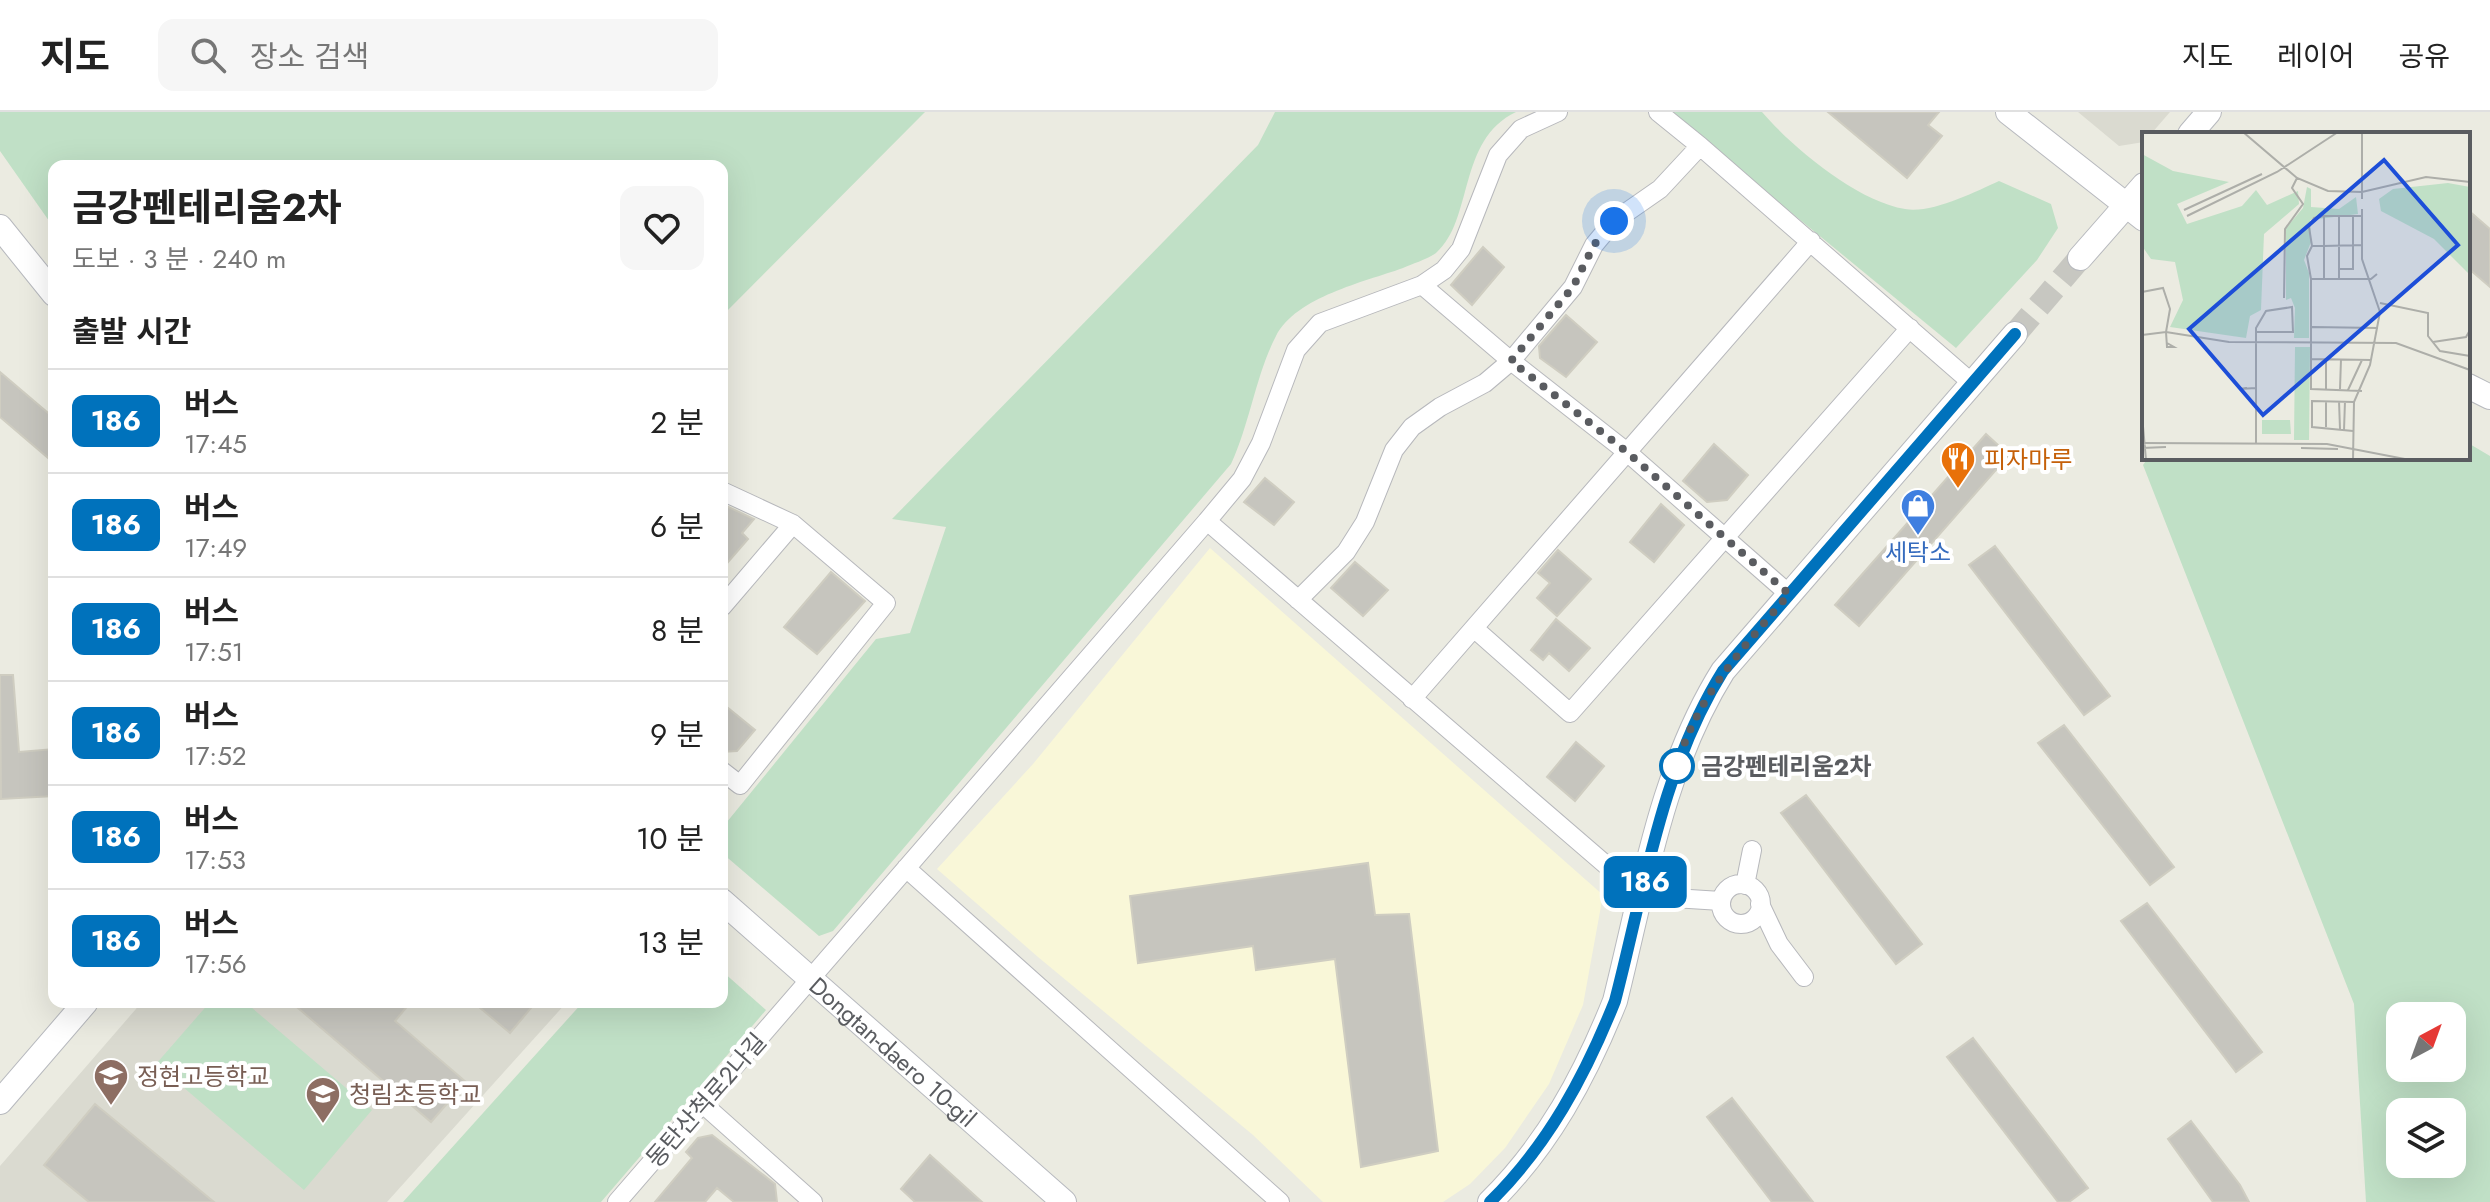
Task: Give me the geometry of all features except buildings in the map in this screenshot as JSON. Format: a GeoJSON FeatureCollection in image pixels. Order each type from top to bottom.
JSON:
{"type":"FeatureCollection","features":[{"type":"Feature","properties":{"kind":"street","name":"동탄산척로2나길"},"geometry":{"type":"LineString","coordinates":[[617,1202],[1242,479],[1261,443],[1296,350],[1320,323],[1422,285],[1444,270],[1461,249],[1498,155],[1521,129],[1558,112]]}},
{"type":"Feature","properties":{"kind":"street"},"geometry":{"type":"LineString","coordinates":[[1658,112],[1972,383]]}},
{"type":"Feature","properties":{"kind":"street"},"geometry":{"type":"LineString","coordinates":[[2008,112],[2134,213]]}},
{"type":"Feature","properties":{"kind":"street"},"geometry":{"type":"LineString","coordinates":[[2192,132],[2209,112]]}},
{"type":"Feature","properties":{"kind":"street"},"geometry":{"type":"LineString","coordinates":[[1298,600],[1346,552],[1359,532],[1394,450],[1412,427],[1440,407],[1485,383],[1511,361],[1573,287],[1594,245],[1614,221],[1660,189],[1700,146]]}},
{"type":"Feature","properties":{"kind":"street"},"geometry":{"type":"LineString","coordinates":[[2080,258],[2134,213],[2142,191]]}},
{"type":"Feature","properties":{"kind":"street"},"geometry":{"type":"LineString","coordinates":[[0,227],[48,287]]}},
{"type":"Feature","properties":{"kind":"street"},"geometry":{"type":"LineString","coordinates":[[1412,699],[1476,630],[1811,241]]}},
{"type":"Feature","properties":{"kind":"street"},"geometry":{"type":"LineString","coordinates":[[1422,285],[1728,537],[1789,594]]}},
{"type":"Feature","properties":{"kind":"street"},"geometry":{"type":"LineString","coordinates":[[1476,630],[1570,713],[1910,328]]}},
{"type":"Feature","properties":{"kind":"street"},"geometry":{"type":"LineString","coordinates":[[1490,1202],[1544,1140],[1588,1062],[1615,1001],[1674,773],[1706,697],[1723,671],[2015,334]]}},
{"type":"Feature","properties":{"kind":"street"},"geometry":{"type":"LineString","coordinates":[[2470,387],[2490,397]]}},
{"type":"Feature","properties":{"kind":"street"},"geometry":{"type":"LineString","coordinates":[[728,494],[793,524],[886,603],[740,785],[728,776]]}},
{"type":"Feature","properties":{"kind":"street"},"geometry":{"type":"LineString","coordinates":[[1207,521],[1642,896],[1721,901]]}},
{"type":"Feature","properties":{"kind":"street"},"geometry":{"type":"LineString","coordinates":[[728,600],[793,524]]}},
{"type":"Feature","properties":{"kind":"street"},"geometry":{"type":"LineString","coordinates":[[1745,885],[1752,850]]}},
{"type":"Feature","properties":{"kind":"street"},"geometry":{"type":"LineString","coordinates":[[906,868],[1280,1202]]}},
{"type":"Feature","properties":{"kind":"street"},"geometry":{"type":"LineString","coordinates":[[1721,901],[1732,886],[1745,885],[1756,892],[1779,944],[1804,977]]}},
{"type":"Feature","properties":{"kind":"street"},"geometry":{"type":"LineString","coordinates":[[1721,901],[1727,918],[1745,923],[1779,944]]}},
{"type":"Feature","properties":{"kind":"street"},"geometry":{"type":"LineString","coordinates":[[1745,923],[1756,916],[1760,904]]}},
{"type":"Feature","properties":{"kind":"street","name":"Dongtan-daero 10-gil"},"geometry":{"type":"LineString","coordinates":[[728,906],[1064,1202]]}},
{"type":"Feature","properties":{"kind":"street"},"geometry":{"type":"LineString","coordinates":[[0,1102],[81,1008]]}},
{"type":"Feature","properties":{"kind":"street"},"geometry":{"type":"LineString","coordinates":[[703,1104],[810,1201]]}},
{"type":"Feature","properties":{"kind":"shaded area"},"geometry":{"type":"Polygon","coordinates":[[[2078,112],[2170,112],[2153,132],[2142,132],[2142,142],[2119,146],[2078,112]]]}},
{"type":"Feature","properties":{"kind":"shaded area"},"geometry":{"type":"Polygon","coordinates":[[[1210,548],[1603,895],[1583,1005],[1549,1084],[1505,1148],[1470,1184],[1443,1202],[1323,1202],[1253,1135],[937,869],[1033,764],[1210,548]]]}},
{"type":"Feature","properties":{"kind":"shaded area","name":"청림초등학교"},"geometry":{"type":"Polygon","coordinates":[[[137,1008],[562,1008],[387,1202],[0,1202],[0,1166],[137,1008]]]}},
{"type":"Feature","properties":{"kind":"green space"},"geometry":{"type":"Polygon","coordinates":[[[0,112],[925,112],[728,310],[728,160],[48,160],[48,219],[0,151],[0,112]]]}},
{"type":"Feature","properties":{"kind":"green space"},"geometry":{"type":"Polygon","coordinates":[[[1275,112],[1516,112],[1497,125],[1484,141],[1456,221],[1448,239],[1436,253],[1332,293],[1286,322],[1269,351],[1231,464],[833,931],[819,936],[728,858],[728,821],[876,639],[910,633],[946,527],[892,519],[1258,145],[1275,112]]]}},
{"type":"Feature","properties":{"kind":"green space"},"geometry":{"type":"Polygon","coordinates":[[[1669,112],[1762,112],[1827,171],[1867,196],[1905,209],[1940,205],[1999,181],[2051,204],[2058,228],[2037,260],[1956,348],[1669,112]]]}},
{"type":"Feature","properties":{"kind":"green space"},"geometry":{"type":"Polygon","coordinates":[[[2470,444],[2490,456],[2490,1202],[2366,1202],[2354,1004],[2143,465],[2147,460],[2470,460],[2470,444]]]}},
{"type":"Feature","properties":{"kind":"green space"},"geometry":{"type":"Polygon","coordinates":[[[728,976],[766,1010],[601,1202],[403,1202],[578,1008],[728,1008],[728,976]]]}},
{"type":"Feature","properties":{"kind":"green space"},"geometry":{"type":"Polygon","coordinates":[[[205,1008],[252,1008],[372,1110],[304,1190],[156,1064],[205,1008]]]}},
{"type":"Feature","properties":{"kind":"tunnel"},"geometry":{"type":"LineString","coordinates":[[2015,334],[2080,258]]}},
{"type":"Feature","properties":{"kind":"bus line","name":"186"},"geometry":{"type":"LineString","coordinates":[[1490,1202],[1534,1153],[1562,1112],[1615,1001],[1663,808],[1678,761],[1706,697],[1723,671],[2015,334]]}},
{"type":"Feature","properties":{"kind":"place","name":"피자마루"},"geometry":{"type":"Point","coordinates":[1958,490]}},
{"type":"Feature","properties":{"kind":"place","name":"세탁소"},"geometry":{"type":"Point","coordinates":[1918,537]}},
{"type":"Feature","properties":{"kind":"place","name":"금강펜테리움2차"},"geometry":{"type":"Point","coordinates":[1677,766]}},
{"type":"Feature","properties":{"kind":"place","name":"정현고등학교"},"geometry":{"type":"Point","coordinates":[111,1107]}},
{"type":"Feature","properties":{"kind":"place","name":"청림초등학교"},"geometry":{"type":"Point","coordinates":[323,1125]}},
{"type":"Feature","properties":{"kind":"route"},"geometry":{"type":"LineString","coordinates":[[1614,221],[1594,245],[1573,287],[1546,323],[1511,361],[1627,452],[1728,537],[1789,594],[1723,671],[1706,697],[1677,766]]}}]}
